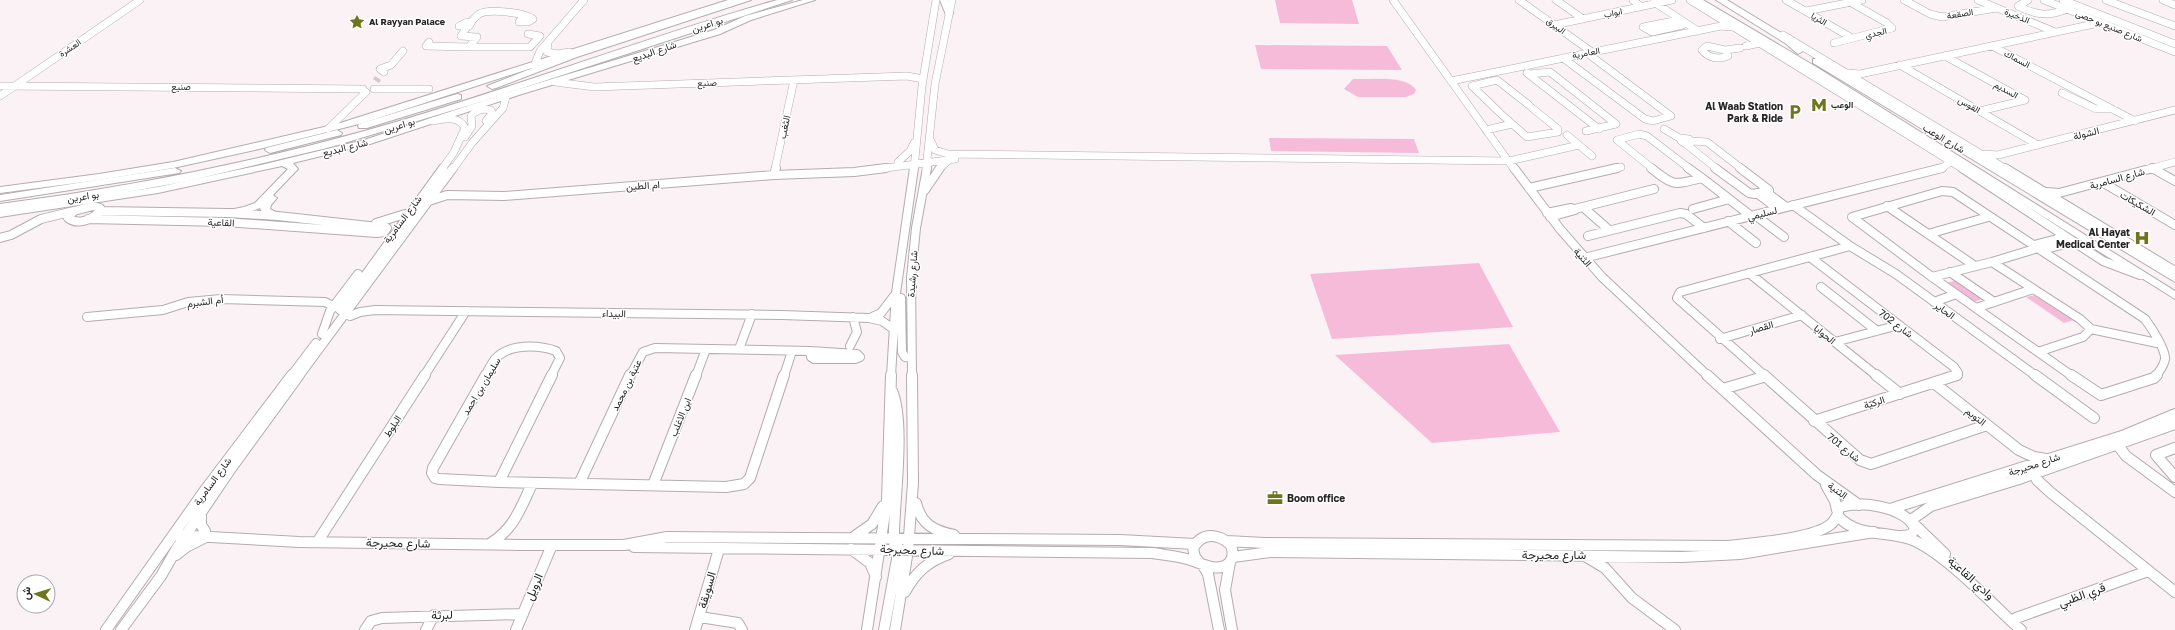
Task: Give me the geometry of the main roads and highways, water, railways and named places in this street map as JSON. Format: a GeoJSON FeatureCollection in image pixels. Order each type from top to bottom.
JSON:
{"type":"FeatureCollection","features":[{"type":"Feature","properties":{"kind":"highway"},"geometry":{"type":"LineString","coordinates":[[492,86],[562,59],[746,0]]}},
{"type":"Feature","properties":{"kind":"highway","name":"بو اعرين"},"geometry":{"type":"LineString","coordinates":[[0,198],[176,171],[270,150],[371,124],[764,0]]}},
{"type":"Feature","properties":{"kind":"highway","name":"بو اعرين"},"geometry":{"type":"LineString","coordinates":[[0,208],[137,187],[276,158],[392,127],[505,94],[786,0]]}},
{"type":"Feature","properties":{"kind":"highway"},"geometry":{"type":"LineString","coordinates":[[1721,0],[1788,41],[1798,51]]}},
{"type":"Feature","properties":{"kind":"highway"},"geometry":{"type":"LineString","coordinates":[[505,94],[748,18]]}},
{"type":"Feature","properties":{"kind":"highway"},"geometry":{"type":"LineString","coordinates":[[0,191],[70,188]]}},
{"type":"Feature","properties":{"kind":"main road"},"geometry":{"type":"LineString","coordinates":[[0,191],[79,180],[197,160],[360,121],[534,66],[576,50],[736,0]]}},
{"type":"Feature","properties":{"kind":"main road"},"geometry":{"type":"LineString","coordinates":[[748,18],[811,0]]}},
{"type":"Feature","properties":{"kind":"main road"},"geometry":{"type":"LineString","coordinates":[[944,0],[949,13]]}},
{"type":"Feature","properties":{"kind":"main road","name":"شارع الوعب"},"geometry":{"type":"LineString","coordinates":[[1698,0],[1710,2],[1726,9],[1798,51],[1857,79],[1956,146],[2044,195],[2175,278]]}},
{"type":"Feature","properties":{"kind":"main road"},"geometry":{"type":"LineString","coordinates":[[1710,2],[1721,21]]}},
{"type":"Feature","properties":{"kind":"main road","name":"شارع الوعب"},"geometry":{"type":"LineString","coordinates":[[1710,2],[1764,42],[1932,143],[2175,296]]}},
{"type":"Feature","properties":{"kind":"main road","name":"شارع البديع"},"geometry":{"type":"LineString","coordinates":[[0,214],[158,190],[367,142],[433,121],[505,94],[576,76],[717,32],[748,18]]}},
{"type":"Feature","properties":{"kind":"main road"},"geometry":{"type":"LineString","coordinates":[[1748,35],[1764,42]]}},
{"type":"Feature","properties":{"kind":"main road"},"geometry":{"type":"LineString","coordinates":[[1857,79],[1937,128]]}},
{"type":"Feature","properties":{"kind":"main road"},"geometry":{"type":"LineString","coordinates":[[1956,146],[1978,152]]}},
{"type":"Feature","properties":{"kind":"main road"},"geometry":{"type":"LineString","coordinates":[[278,216],[265,210],[266,204],[311,155]]}},
{"type":"Feature","properties":{"kind":"main road"},"geometry":{"type":"LineString","coordinates":[[228,213],[250,209],[265,200],[293,169],[291,165],[283,162]]}},
{"type":"Feature","properties":{"kind":"main road"},"geometry":{"type":"LineString","coordinates":[[2002,166],[2044,195]]}},
{"type":"Feature","properties":{"kind":"main road"},"geometry":{"type":"LineString","coordinates":[[2006,190],[2038,204],[2175,287]]}},
{"type":"Feature","properties":{"kind":"main road"},"geometry":{"type":"LineString","coordinates":[[2148,254],[2153,261],[2175,278]]}},
{"type":"Feature","properties":{"kind":"place","name":"Al Rayyan Palace"},"geometry":{"type":"Point","coordinates":[357,22]}},
{"type":"Feature","properties":{"kind":"place","name":"الوعب"},"geometry":{"type":"Point","coordinates":[1819,105]}},
{"type":"Feature","properties":{"kind":"place","name":"Al Waab Station Park & Ride"},"geometry":{"type":"Point","coordinates":[1795,112]}},
{"type":"Feature","properties":{"kind":"place","name":"Al Hayat Medical Center"},"geometry":{"type":"Point","coordinates":[2142,238]}},
{"type":"Feature","properties":{"kind":"place","name":"Boom office"},"geometry":{"type":"Point","coordinates":[1275,498]}}]}
